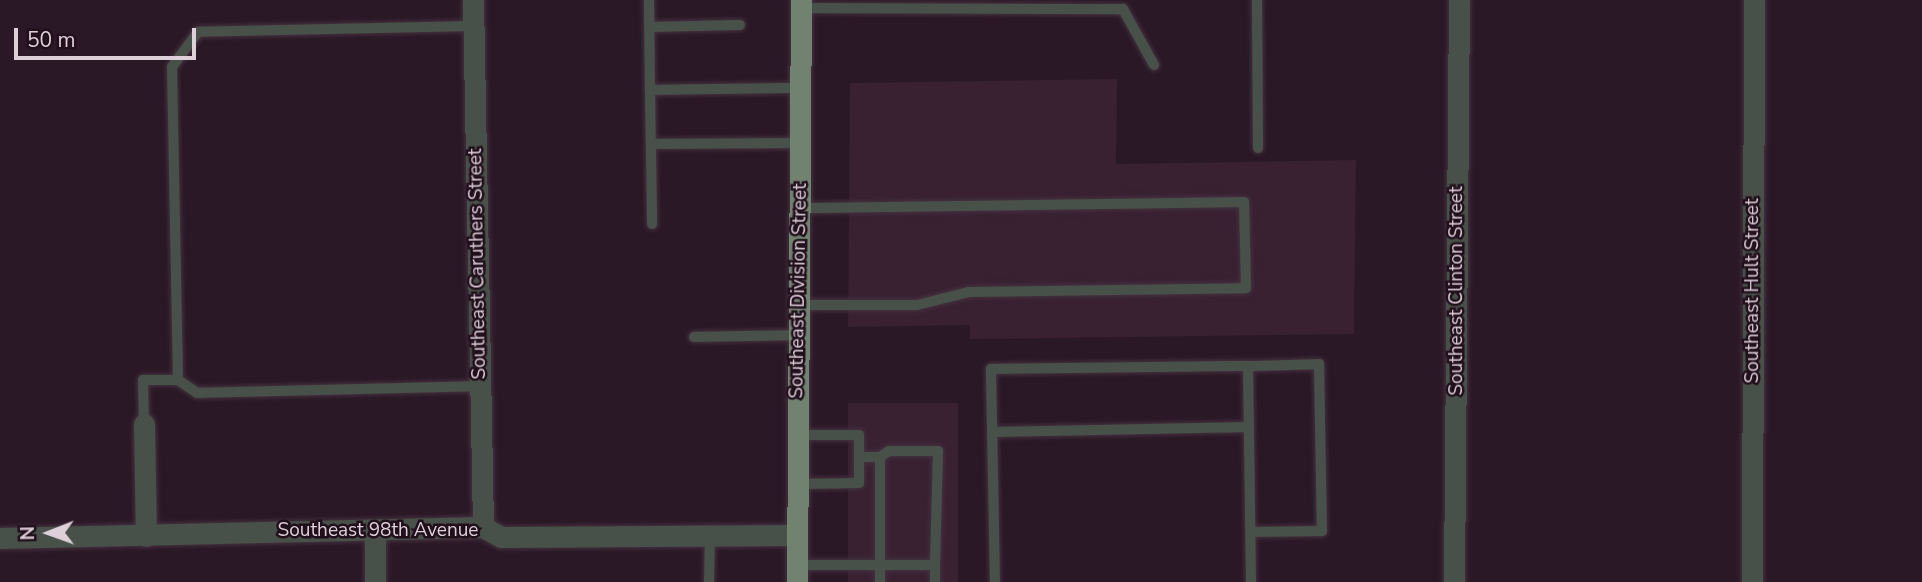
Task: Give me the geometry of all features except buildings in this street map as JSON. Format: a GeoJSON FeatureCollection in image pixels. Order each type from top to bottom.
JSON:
{"type":"FeatureCollection","features":[{"type":"Feature","properties":{"kind":"main road","name":"Southeast Division Street"},"geometry":{"type":"LineString","coordinates":[[797,574],[801,4]]}},
{"type":"Feature","properties":{"kind":"street","name":"Southeast Caruthers Street"},"geometry":{"type":"LineString","coordinates":[[473,0],[483,527]]}},
{"type":"Feature","properties":{"kind":"street","name":"Southeast Clinton Street"},"geometry":{"type":"LineString","coordinates":[[1454,582],[1460,0]]}},
{"type":"Feature","properties":{"kind":"street","name":"Southeast Hult Street"},"geometry":{"type":"LineString","coordinates":[[1752,582],[1754,0]]}},
{"type":"Feature","properties":{"kind":"street"},"geometry":{"type":"LineString","coordinates":[[144,424],[146,536]]}},
{"type":"Feature","properties":{"kind":"street","name":"Southeast 98th Avenue"},"geometry":{"type":"LineString","coordinates":[[0,538],[483,527],[500,537],[797,535]]}},
{"type":"Feature","properties":{"kind":"street"},"geometry":{"type":"LineString","coordinates":[[375,531],[375,582]]}},
{"type":"Feature","properties":{"kind":"lane"},"geometry":{"type":"LineString","coordinates":[[649,0],[652,224]]}},
{"type":"Feature","properties":{"kind":"lane"},"geometry":{"type":"LineString","coordinates":[[1257,0],[1258,148]]}},
{"type":"Feature","properties":{"kind":"lane"},"geometry":{"type":"LineString","coordinates":[[801,4],[1123,9],[1154,65]]}},
{"type":"Feature","properties":{"kind":"lane"},"geometry":{"type":"LineString","coordinates":[[650,27],[740,25]]}},
{"type":"Feature","properties":{"kind":"lane"},"geometry":{"type":"LineString","coordinates":[[178,380],[172,67],[198,32],[474,26]]}},
{"type":"Feature","properties":{"kind":"lane"},"geometry":{"type":"LineString","coordinates":[[650,90],[800,88]]}},
{"type":"Feature","properties":{"kind":"lane"},"geometry":{"type":"LineString","coordinates":[[651,144],[800,143]]}},
{"type":"Feature","properties":{"kind":"lane"},"geometry":{"type":"LineString","coordinates":[[799,306],[917,305],[969,292],[1246,288],[1244,202],[800,208]]}},
{"type":"Feature","properties":{"kind":"lane"},"geometry":{"type":"LineString","coordinates":[[694,337],[799,335]]}},
{"type":"Feature","properties":{"kind":"lane"},"geometry":{"type":"LineString","coordinates":[[995,582],[992,369],[1319,364],[1322,531],[1251,532]]}},
{"type":"Feature","properties":{"kind":"lane"},"geometry":{"type":"LineString","coordinates":[[1248,366],[1251,582]]}},
{"type":"Feature","properties":{"kind":"lane"},"geometry":{"type":"LineString","coordinates":[[144,424],[143,380],[178,380],[197,393],[480,386]]}},
{"type":"Feature","properties":{"kind":"lane"},"geometry":{"type":"LineString","coordinates":[[993,432],[1249,427]]}},
{"type":"Feature","properties":{"kind":"lane"},"geometry":{"type":"LineString","coordinates":[[797,435],[859,435],[859,483],[797,484]]}},
{"type":"Feature","properties":{"kind":"lane"},"geometry":{"type":"LineString","coordinates":[[859,457],[880,457],[890,452],[938,451],[935,582]]}},
{"type":"Feature","properties":{"kind":"lane"},"geometry":{"type":"LineString","coordinates":[[880,457],[880,582]]}},
{"type":"Feature","properties":{"kind":"lane"},"geometry":{"type":"LineString","coordinates":[[709,582],[710,536]]}},
{"type":"Feature","properties":{"kind":"lane"},"geometry":{"type":"LineString","coordinates":[[797,574],[880,565],[935,565]]}},
{"type":"Feature","properties":{"kind":"shaded area"},"geometry":{"type":"Polygon","coordinates":[[[1117,79],[1116,164],[1356,160],[1354,334],[970,339],[970,325],[848,327],[850,83],[1117,79]]]}},
{"type":"Feature","properties":{"kind":"shaded area"},"geometry":{"type":"Polygon","coordinates":[[[848,403],[958,403],[958,582],[848,582],[848,403]]]}}]}
